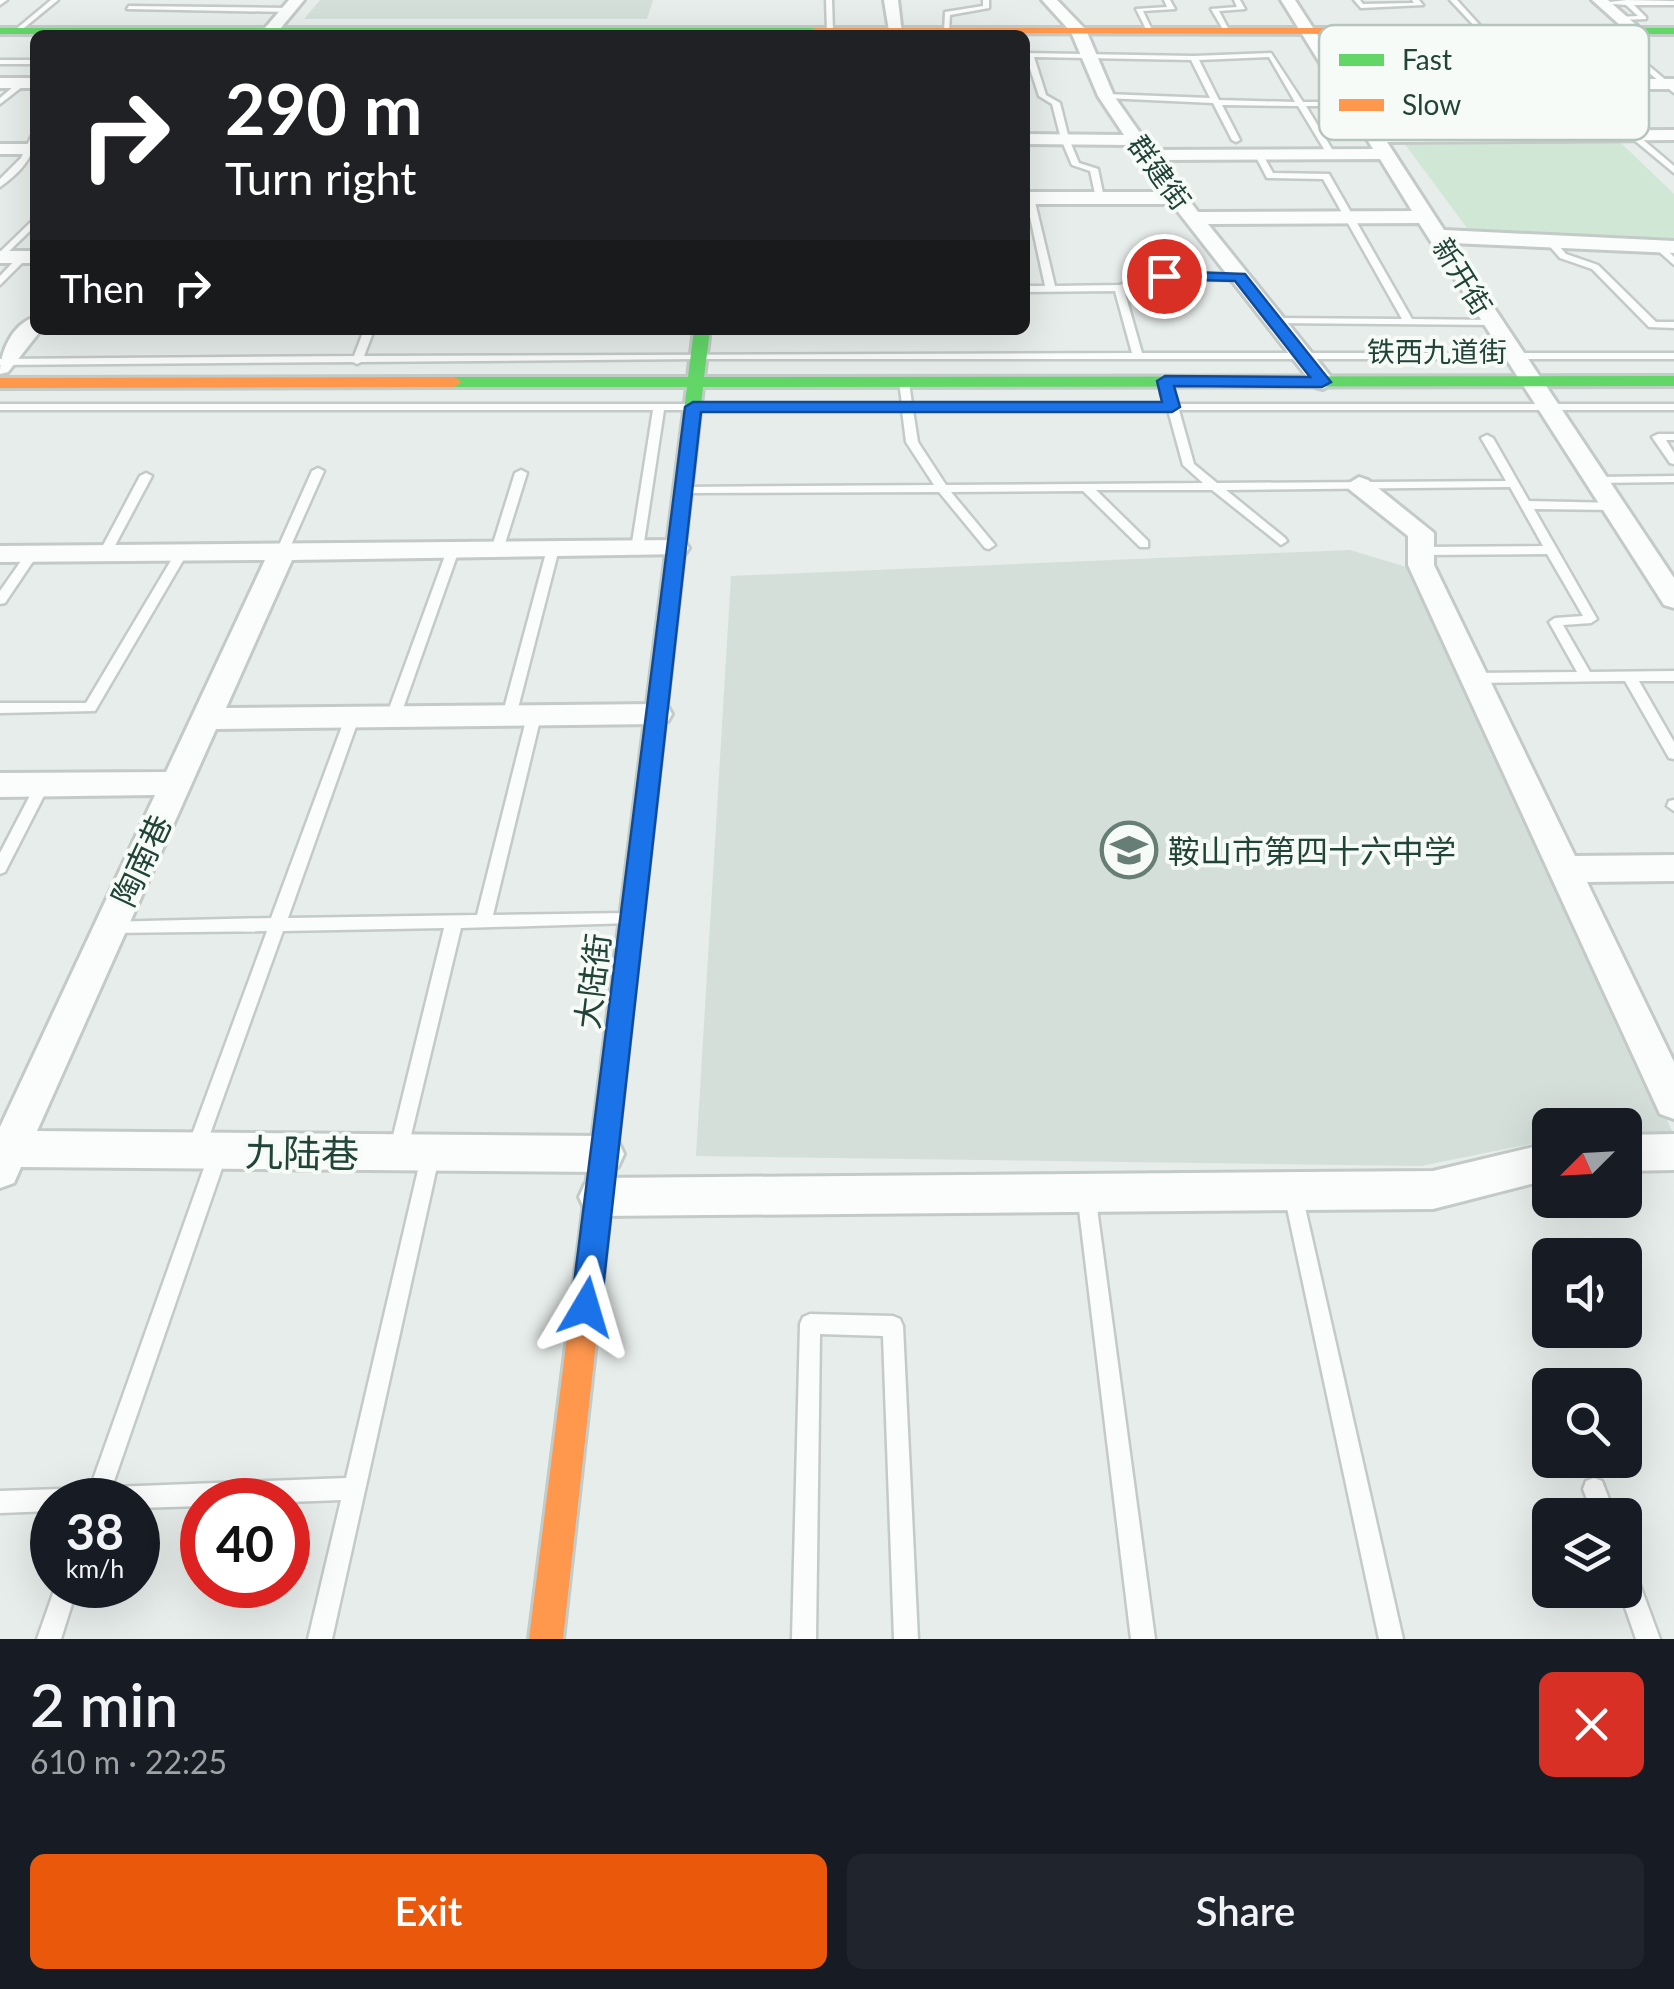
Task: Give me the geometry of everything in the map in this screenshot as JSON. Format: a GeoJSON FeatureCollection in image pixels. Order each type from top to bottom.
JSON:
{"type":"FeatureCollection","features":[{"type":"Feature","properties":{"kind":"main road"},"geometry":{"type":"LineString","coordinates":[[744,30],[748,0]]}},
{"type":"Feature","properties":{"kind":"main road"},"geometry":{"type":"LineString","coordinates":[[9,31],[184,20],[249,30]]}},
{"type":"Feature","properties":{"kind":"main road"},"geometry":{"type":"LineString","coordinates":[[1620,25],[1635,25]]}},
{"type":"Feature","properties":{"kind":"main road"},"geometry":{"type":"LineString","coordinates":[[1649,27],[1674,31]]}},
{"type":"Feature","properties":{"kind":"main road"},"geometry":{"type":"LineString","coordinates":[[830,30],[1319,30]]}},
{"type":"Feature","properties":{"kind":"main road","name":"大陆街"},"geometry":{"type":"LineString","coordinates":[[546,1639],[701,335]]}},
{"type":"Feature","properties":{"kind":"main road","name":"铁西九道街"},"geometry":{"type":"LineString","coordinates":[[1,369],[696,382],[1674,381]]}},
{"type":"Feature","properties":{"kind":"street"},"geometry":{"type":"LineString","coordinates":[[891,0],[896,30]]}},
{"type":"Feature","properties":{"kind":"street","name":"群建街"},"geometry":{"type":"LineString","coordinates":[[1050,0],[1078,30],[1106,96],[1177,198],[1322,382]]}},
{"type":"Feature","properties":{"kind":"street","name":"新开街"},"geometry":{"type":"LineString","coordinates":[[1288,0],[1319,49]]}},
{"type":"Feature","properties":{"kind":"street"},"geometry":{"type":"LineString","coordinates":[[1601,2],[1628,24]]}},
{"type":"Feature","properties":{"kind":"street"},"geometry":{"type":"LineString","coordinates":[[271,30],[292,5]]}},
{"type":"Feature","properties":{"kind":"street"},"geometry":{"type":"LineString","coordinates":[[0,82],[29,83]]}},
{"type":"Feature","properties":{"kind":"street"},"geometry":{"type":"LineString","coordinates":[[1030,139],[1259,154],[1331,154],[1462,140]]}},
{"type":"Feature","properties":{"kind":"street","name":"新开街"},"geometry":{"type":"LineString","coordinates":[[1376,140],[1529,381],[1674,599]]}},
{"type":"Feature","properties":{"kind":"street"},"geometry":{"type":"LineString","coordinates":[[0,149],[30,145]]}},
{"type":"Feature","properties":{"kind":"street"},"geometry":{"type":"LineString","coordinates":[[1030,198],[1177,198]]}},
{"type":"Feature","properties":{"kind":"street"},"geometry":{"type":"LineString","coordinates":[[1193,218],[1348,217],[1551,242],[1666,246]]}},
{"type":"Feature","properties":{"kind":"street"},"geometry":{"type":"LineString","coordinates":[[0,257],[29,257]]}},
{"type":"Feature","properties":{"kind":"street"},"geometry":{"type":"LineString","coordinates":[[1,369],[30,331]]}},
{"type":"Feature","properties":{"kind":"street"},"geometry":{"type":"LineString","coordinates":[[1359,484],[1421,533],[1421,565],[1674,1102]]}},
{"type":"Feature","properties":{"kind":"street"},"geometry":{"type":"LineString","coordinates":[[0,554],[676,548]]}},
{"type":"Feature","properties":{"kind":"street","name":"陶南巷"},"geometry":{"type":"LineString","coordinates":[[3,1156],[282,552]]}},
{"type":"Feature","properties":{"kind":"street"},"geometry":{"type":"LineString","coordinates":[[206,719],[656,714]]}},
{"type":"Feature","properties":{"kind":"street"},"geometry":{"type":"LineString","coordinates":[[0,785],[176,783]]}},
{"type":"Feature","properties":{"kind":"street"},"geometry":{"type":"LineString","coordinates":[[1566,870],[1674,868]]}},
{"type":"Feature","properties":{"kind":"street","name":"九陆巷"},"geometry":{"type":"LineString","coordinates":[[3,1156],[207,1151],[604,1154]]}},
{"type":"Feature","properties":{"kind":"street"},"geometry":{"type":"LineString","coordinates":[[1642,1153],[1674,1152]]}},
{"type":"Feature","properties":{"kind":"street"},"geometry":{"type":"LineString","coordinates":[[599,1197],[1433,1190],[1532,1165]]}},
{"type":"Feature","properties":{"kind":"lane"},"geometry":{"type":"LineString","coordinates":[[9,31],[54,0]]}},
{"type":"Feature","properties":{"kind":"lane"},"geometry":{"type":"LineString","coordinates":[[828,0],[830,30]]}},
{"type":"Feature","properties":{"kind":"lane"},"geometry":{"type":"LineString","coordinates":[[946,30],[946,14],[987,7],[986,0]]}},
{"type":"Feature","properties":{"kind":"lane"},"geometry":{"type":"LineString","coordinates":[[1149,30],[1139,9],[1172,9],[1168,0]]}},
{"type":"Feature","properties":{"kind":"lane"},"geometry":{"type":"LineString","coordinates":[[1234,54],[1214,9],[1242,9],[1237,0]]}},
{"type":"Feature","properties":{"kind":"lane"},"geometry":{"type":"LineString","coordinates":[[1357,0],[1361,6],[1420,5],[1415,0]]}},
{"type":"Feature","properties":{"kind":"lane"},"geometry":{"type":"LineString","coordinates":[[1453,0],[1480,25]]}},
{"type":"Feature","properties":{"kind":"lane"},"geometry":{"type":"LineString","coordinates":[[1601,2],[1674,3]]}},
{"type":"Feature","properties":{"kind":"lane"},"geometry":{"type":"LineString","coordinates":[[1626,2],[1644,18],[1628,24]]}},
{"type":"Feature","properties":{"kind":"lane"},"geometry":{"type":"LineString","coordinates":[[130,8],[184,20],[292,5]]}},
{"type":"Feature","properties":{"kind":"lane"},"geometry":{"type":"LineString","coordinates":[[1030,56],[1271,55],[1319,135]]}},
{"type":"Feature","properties":{"kind":"lane"},"geometry":{"type":"LineString","coordinates":[[1194,58],[1236,140]]}},
{"type":"Feature","properties":{"kind":"lane"},"geometry":{"type":"LineString","coordinates":[[1030,61],[1044,96],[1056,103],[1064,139],[1076,165],[1094,169],[1100,198]]}},
{"type":"Feature","properties":{"kind":"lane"},"geometry":{"type":"LineString","coordinates":[[0,62],[30,62]]}},
{"type":"Feature","properties":{"kind":"lane"},"geometry":{"type":"LineString","coordinates":[[1649,69],[1671,86]]}},
{"type":"Feature","properties":{"kind":"lane"},"geometry":{"type":"LineString","coordinates":[[0,102],[29,83]]}},
{"type":"Feature","properties":{"kind":"lane"},"geometry":{"type":"LineString","coordinates":[[1106,96],[1319,104]]}},
{"type":"Feature","properties":{"kind":"lane"},"geometry":{"type":"LineString","coordinates":[[1322,140],[1331,154]]}},
{"type":"Feature","properties":{"kind":"lane"},"geometry":{"type":"LineString","coordinates":[[1638,140],[1674,170]]}},
{"type":"Feature","properties":{"kind":"lane"},"geometry":{"type":"LineString","coordinates":[[0,184],[30,150]]}},
{"type":"Feature","properties":{"kind":"lane"},"geometry":{"type":"LineString","coordinates":[[1259,154],[1270,176],[1326,176],[1408,322]]}},
{"type":"Feature","properties":{"kind":"lane"},"geometry":{"type":"LineString","coordinates":[[1030,206],[1052,288]]}},
{"type":"Feature","properties":{"kind":"lane"},"geometry":{"type":"LineString","coordinates":[[0,257],[30,227]]}},
{"type":"Feature","properties":{"kind":"lane"},"geometry":{"type":"LineString","coordinates":[[1551,242],[1563,256],[1595,267],[1653,325],[1674,326]]}},
{"type":"Feature","properties":{"kind":"lane"},"geometry":{"type":"LineString","coordinates":[[1666,246],[1674,262]]}},
{"type":"Feature","properties":{"kind":"lane"},"geometry":{"type":"LineString","coordinates":[[0,282],[29,257]]}},
{"type":"Feature","properties":{"kind":"lane"},"geometry":{"type":"LineString","coordinates":[[1030,289],[1119,288],[1164,276],[1240,277]]}},
{"type":"Feature","properties":{"kind":"lane"},"geometry":{"type":"LineString","coordinates":[[1119,288],[1138,356]]}},
{"type":"Feature","properties":{"kind":"lane"},"geometry":{"type":"LineString","coordinates":[[1274,321],[1492,322]]}},
{"type":"Feature","properties":{"kind":"lane"},"geometry":{"type":"LineString","coordinates":[[356,361],[367,335]]}},
{"type":"Feature","properties":{"kind":"lane"},"geometry":{"type":"LineString","coordinates":[[1,369],[699,356],[1674,356]]}},
{"type":"Feature","properties":{"kind":"lane"},"geometry":{"type":"LineString","coordinates":[[1165,381],[1188,465],[1281,541]]}},
{"type":"Feature","properties":{"kind":"lane"},"geometry":{"type":"LineString","coordinates":[[904,382],[912,442],[942,488],[989,544]]}},
{"type":"Feature","properties":{"kind":"lane"},"geometry":{"type":"LineString","coordinates":[[0,407],[1674,407]]}},
{"type":"Feature","properties":{"kind":"lane"},"geometry":{"type":"LineString","coordinates":[[637,549],[659,407]]}},
{"type":"Feature","properties":{"kind":"lane"},"geometry":{"type":"LineString","coordinates":[[1674,436],[1658,437],[1674,460]]}},
{"type":"Feature","properties":{"kind":"lane"},"geometry":{"type":"LineString","coordinates":[[1487,438],[1591,619],[1555,622],[1586,677]]}},
{"type":"Feature","properties":{"kind":"lane"},"geometry":{"type":"LineString","coordinates":[[282,552],[318,471]]}},
{"type":"Feature","properties":{"kind":"lane"},"geometry":{"type":"LineString","coordinates":[[497,550],[521,473]]}},
{"type":"Feature","properties":{"kind":"lane"},"geometry":{"type":"LineString","coordinates":[[104,553],[146,476]]}},
{"type":"Feature","properties":{"kind":"lane"},"geometry":{"type":"LineString","coordinates":[[1595,480],[1674,479]]}},
{"type":"Feature","properties":{"kind":"lane"},"geometry":{"type":"LineString","coordinates":[[683,490],[1512,484]]}},
{"type":"Feature","properties":{"kind":"lane"},"geometry":{"type":"LineString","coordinates":[[1086,487],[1144,544]]}},
{"type":"Feature","properties":{"kind":"lane"},"geometry":{"type":"LineString","coordinates":[[1526,506],[1613,506]]}},
{"type":"Feature","properties":{"kind":"lane"},"geometry":{"type":"LineString","coordinates":[[483,921],[553,549]]}},
{"type":"Feature","properties":{"kind":"lane"},"geometry":{"type":"LineString","coordinates":[[393,717],[453,550]]}},
{"type":"Feature","properties":{"kind":"lane"},"geometry":{"type":"LineString","coordinates":[[1421,551],[1551,550]]}},
{"type":"Feature","properties":{"kind":"lane"},"geometry":{"type":"LineString","coordinates":[[0,708],[90,708],[182,552]]}},
{"type":"Feature","properties":{"kind":"lane"},"geometry":{"type":"LineString","coordinates":[[0,600],[32,554]]}},
{"type":"Feature","properties":{"kind":"lane"},"geometry":{"type":"LineString","coordinates":[[1629,676],[1674,754]]}},
{"type":"Feature","properties":{"kind":"lane"},"geometry":{"type":"LineString","coordinates":[[1475,678],[1674,676]]}},
{"type":"Feature","properties":{"kind":"lane"},"geometry":{"type":"LineString","coordinates":[[104,1478],[279,924],[352,718]]}},
{"type":"Feature","properties":{"kind":"lane"},"geometry":{"type":"LineString","coordinates":[[0,868],[44,784]]}},
{"type":"Feature","properties":{"kind":"lane"},"geometry":{"type":"LineString","coordinates":[[110,927],[632,919]]}},
{"type":"Feature","properties":{"kind":"lane"},"geometry":{"type":"LineString","coordinates":[[320,1639],[354,1489],[454,922]]}},
{"type":"Feature","properties":{"kind":"lane"},"geometry":{"type":"LineString","coordinates":[[1292,1191],[1391,1639]]}},
{"type":"Feature","properties":{"kind":"lane"},"geometry":{"type":"LineString","coordinates":[[1086,1193],[1143,1639]]}},
{"type":"Feature","properties":{"kind":"lane"},"geometry":{"type":"LineString","coordinates":[[804,1639],[810,1324],[893,1326],[906,1639]]}},
{"type":"Feature","properties":{"kind":"lane"},"geometry":{"type":"LineString","coordinates":[[160,1497],[354,1489]]}},
{"type":"Feature","properties":{"kind":"lane"},"geometry":{"type":"LineString","coordinates":[[1594,1489],[1597,1498]]}},
{"type":"Feature","properties":{"kind":"lane"},"geometry":{"type":"LineString","coordinates":[[0,1502],[30,1501]]}},
{"type":"Feature","properties":{"kind":"lane"},"geometry":{"type":"LineString","coordinates":[[49,1639],[59,1608]]}},
{"type":"Feature","properties":{"kind":"lane"},"geometry":{"type":"LineString","coordinates":[[1637,1608],[1648,1639]]}},
{"type":"Feature","properties":{"kind":"shaded area"},"geometry":{"type":"Polygon","coordinates":[[[320,0],[653,0],[647,19],[304,19],[320,0]]]}},
{"type":"Feature","properties":{"kind":"shaded area","name":"鞍山市第四十六中学"},"geometry":{"type":"Polygon","coordinates":[[[1350,550],[1413,569],[1674,1135],[1642,1136],[1642,1108],[1532,1108],[1532,1144],[1421,1166],[696,1156],[731,576],[1350,550]]]}},
{"type":"Feature","properties":{"kind":"green space"},"geometry":{"type":"Polygon","coordinates":[[[1404,143],[1621,143],[1674,194],[1674,239],[1470,232],[1404,143]]]}},
{"type":"Feature","properties":{"kind":"traffic: fast"},"geometry":{"type":"LineString","coordinates":[[0,31],[30,31]]}},
{"type":"Feature","properties":{"kind":"traffic: fast"},"geometry":{"type":"LineString","coordinates":[[1649,31],[1674,31]]}},
{"type":"Feature","properties":{"kind":"traffic: fast"},"geometry":{"type":"LineString","coordinates":[[624,981],[701,335]]}},
{"type":"Feature","properties":{"kind":"traffic: fast"},"geometry":{"type":"LineString","coordinates":[[454,382],[1674,381]]}},
{"type":"Feature","properties":{"kind":"traffic: slow"},"geometry":{"type":"LineString","coordinates":[[1030,31],[1319,31]]}},
{"type":"Feature","properties":{"kind":"traffic: slow"},"geometry":{"type":"LineString","coordinates":[[0,383],[454,382]]}},
{"type":"Feature","properties":{"kind":"traffic: slow"},"geometry":{"type":"LineString","coordinates":[[546,1639],[624,981]]}},
{"type":"Feature","properties":{"kind":"place","name":"鞍山市第四十六中学"},"geometry":{"type":"Point","coordinates":[1129,850]}},
{"type":"Feature","properties":{"kind":"route"},"geometry":{"type":"LineString","coordinates":[[586,1307],[693,407],[1172,407],[1165,381],[1322,382],[1240,277],[1164,276]]}}]}
